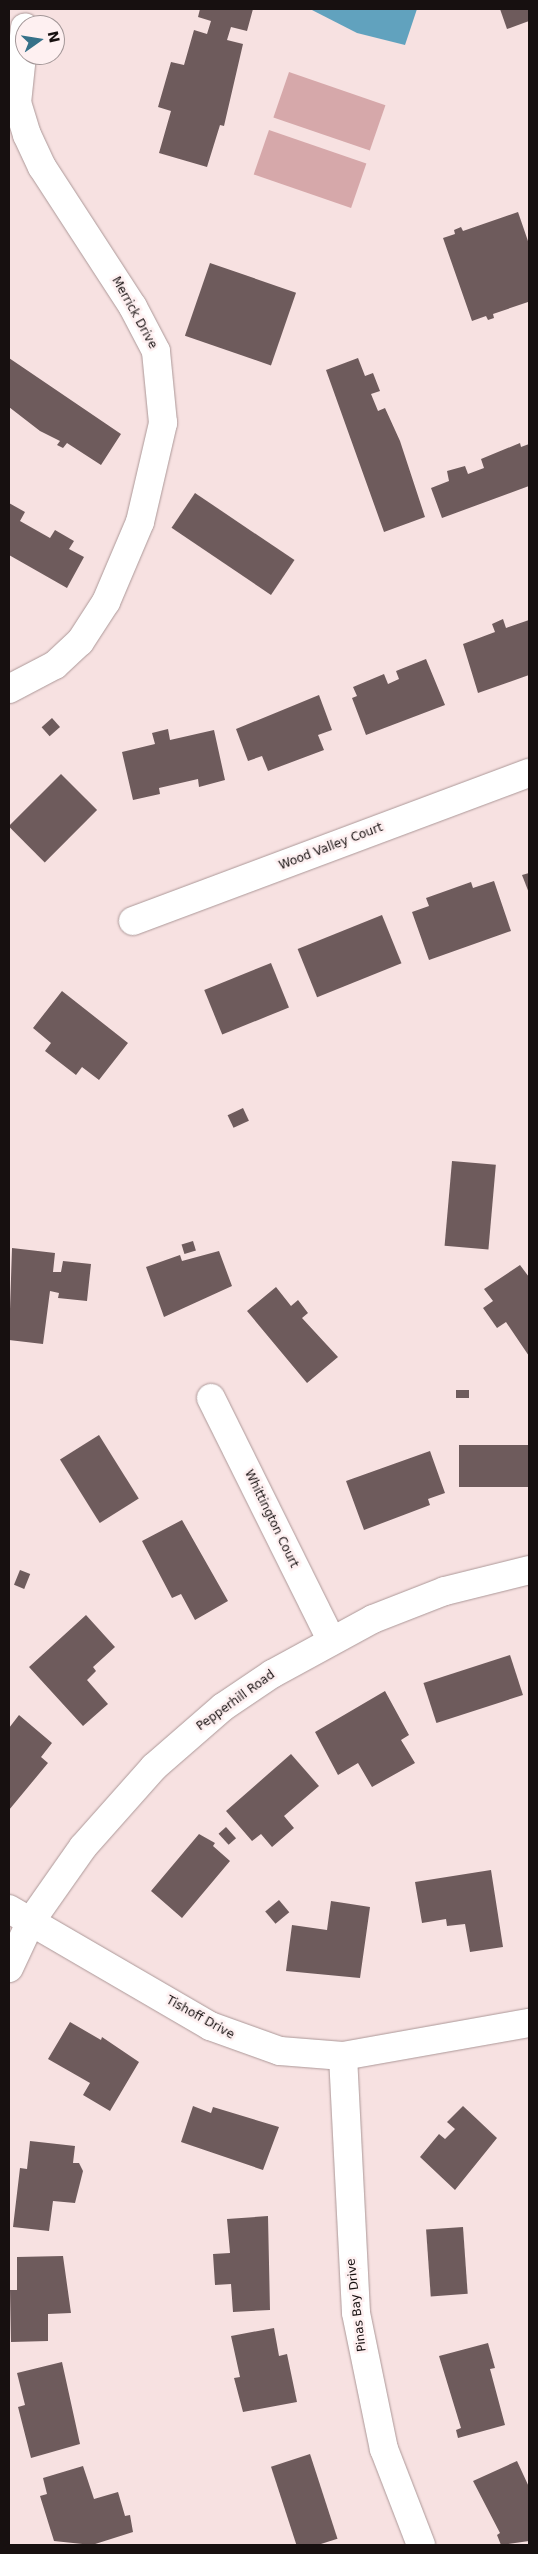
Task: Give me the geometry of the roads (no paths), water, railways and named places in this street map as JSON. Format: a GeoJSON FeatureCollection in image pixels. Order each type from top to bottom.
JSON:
{"type":"FeatureCollection","features":[{"type":"Feature","properties":{"kind":"street","name":"Merrick Drive"},"geometry":{"type":"LineString","coordinates":[[9,689],[55,665],[80,642],[106,602],[140,522],[163,423],[156,351],[133,307],[42,167],[17,103],[21,65]]}},
{"type":"Feature","properties":{"kind":"street","name":"Wood Valley Court"},"geometry":{"type":"LineString","coordinates":[[133,921],[529,773]]}},
{"type":"Feature","properties":{"kind":"street","name":"Whittington Court"},"geometry":{"type":"LineString","coordinates":[[211,1398],[331,1640]]}},
{"type":"Feature","properties":{"kind":"street","name":"Pepperhill Road"},"geometry":{"type":"LineString","coordinates":[[9,1968],[20,1915],[154,1767],[223,1707],[331,1640],[445,1591],[529,1570]]}},
{"type":"Feature","properties":{"kind":"street","name":"Tishoff Drive"},"geometry":{"type":"LineString","coordinates":[[20,1915],[239,2040],[280,2051],[343,2056],[529,2022]]}},
{"type":"Feature","properties":{"kind":"street","name":"Pinas Bay Drive"},"geometry":{"type":"LineString","coordinates":[[343,2056],[356,2312],[384,2448],[421,2545]]}},
{"type":"Feature","properties":{"kind":"water"},"geometry":{"type":"Polygon","coordinates":[[[310,9],[417,9],[405,45],[357,33],[310,9]]]}}]}
